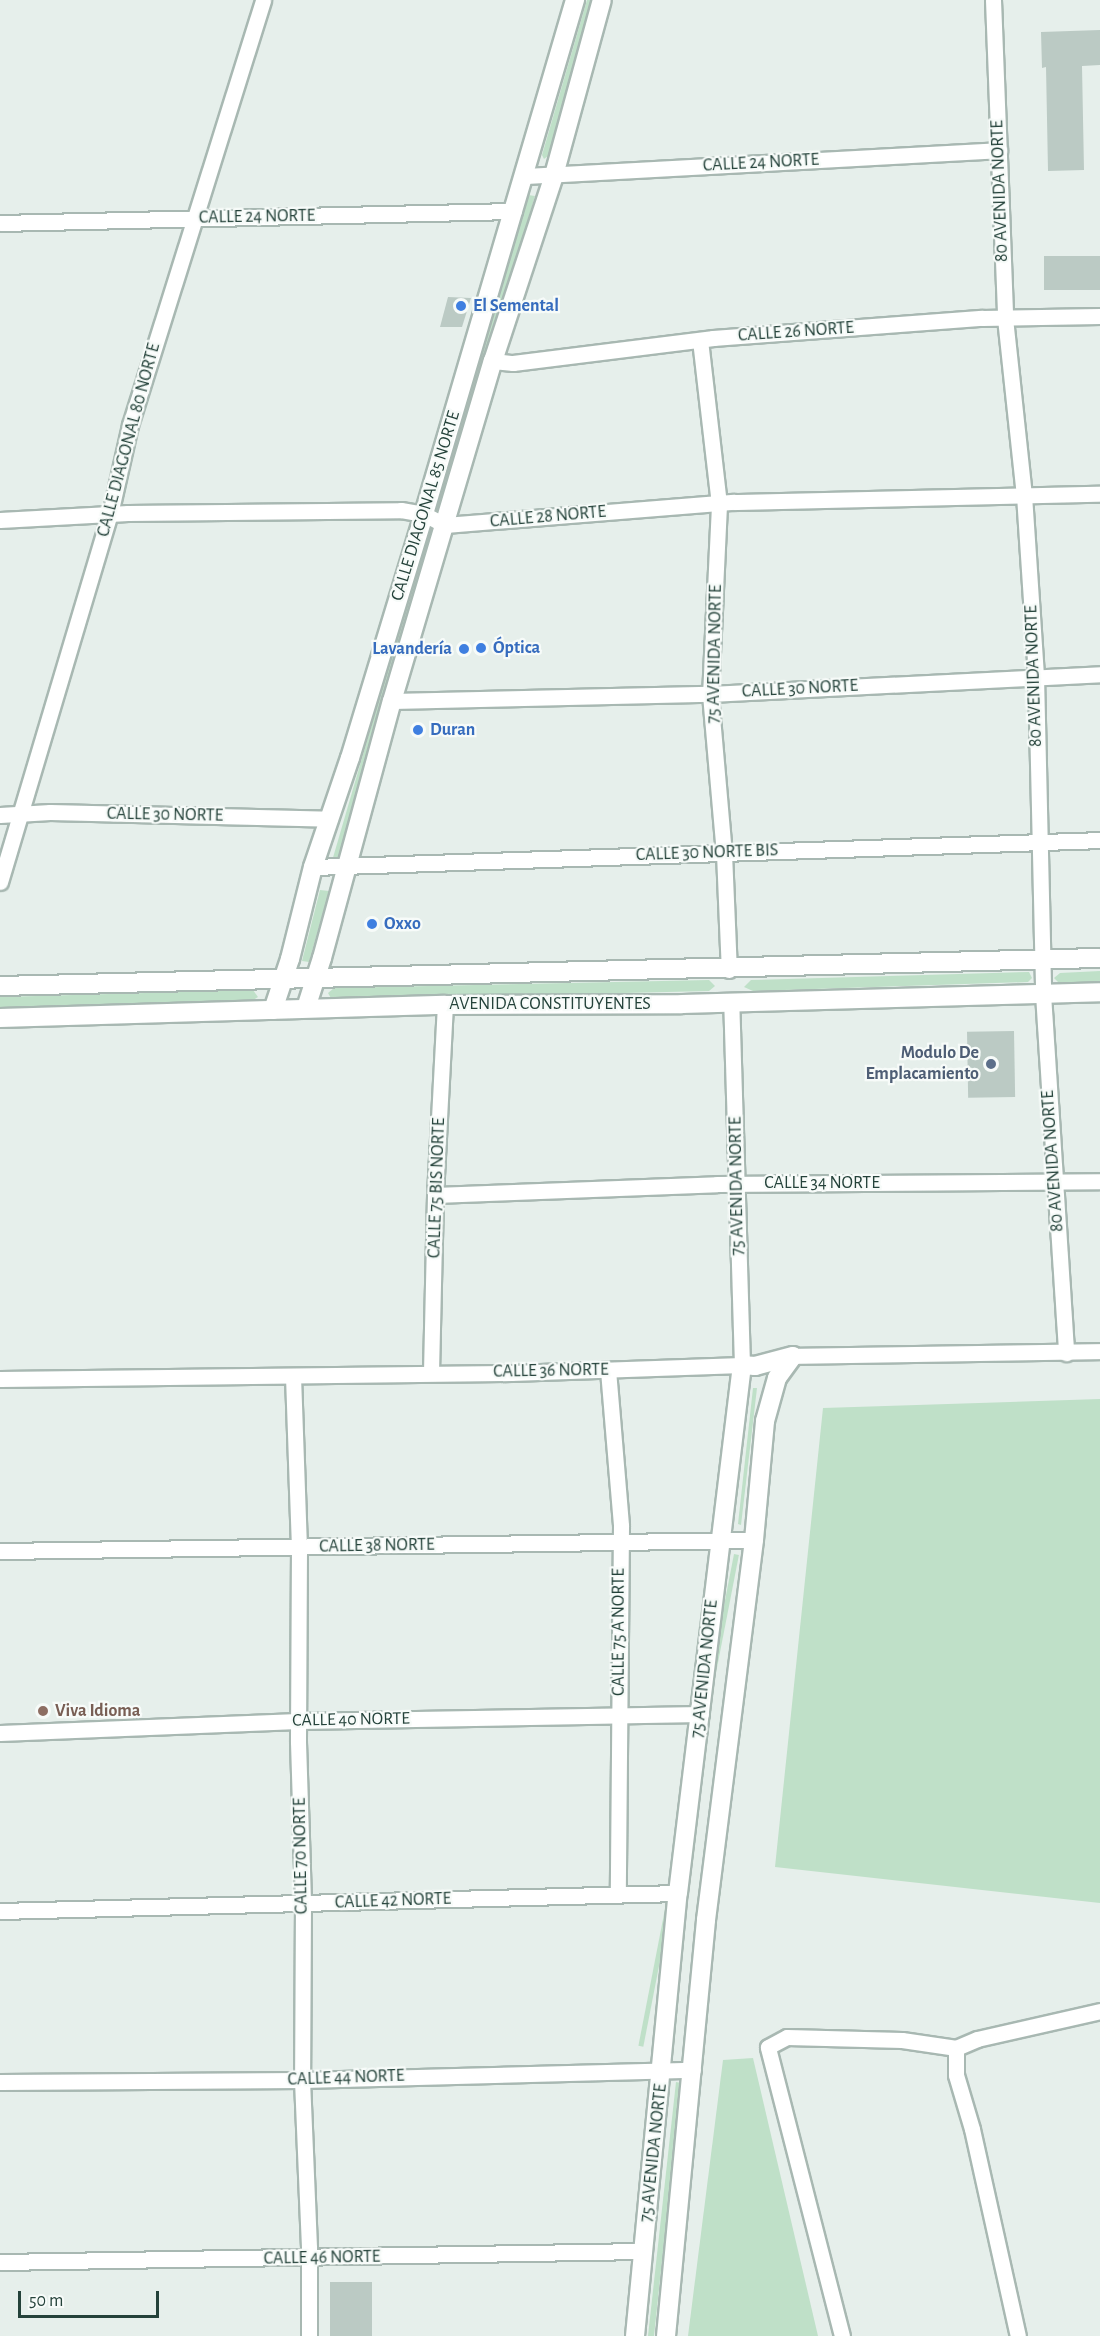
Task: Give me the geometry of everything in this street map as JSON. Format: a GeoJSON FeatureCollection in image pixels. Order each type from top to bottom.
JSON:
{"type":"FeatureCollection","features":[{"type":"Feature","properties":{"kind":"main road","name":"CALLE DIAGONAL 85 NORTE"},"geometry":{"type":"LineString","coordinates":[[273,1010],[290,959],[313,867],[330,819],[424,514],[575,0]]}},
{"type":"Feature","properties":{"kind":"main road","name":"CALLE DIAGONAL 85 NORTE"},"geometry":{"type":"LineString","coordinates":[[306,1008],[392,701],[493,361],[554,175],[602,0]]}},
{"type":"Feature","properties":{"kind":"main road","name":"AVENIDA CONSTITUYENTES"},"geometry":{"type":"LineString","coordinates":[[0,986],[729,970],[1100,958]]}},
{"type":"Feature","properties":{"kind":"main road","name":"AVENIDA CONSTITUYENTES"},"geometry":{"type":"LineString","coordinates":[[0,1018],[306,1008],[1100,992]]}},
{"type":"Feature","properties":{"kind":"main road","name":"CALLE 36 NORTE"},"geometry":{"type":"LineString","coordinates":[[742,1365],[755,1366],[793,1356]]}},
{"type":"Feature","properties":{"kind":"main road","name":"75 AVENIDA NORTE"},"geometry":{"type":"LineString","coordinates":[[666,2336],[706,1920],[754,1540],[765,1421],[777,1378],[793,1356]]}},
{"type":"Feature","properties":{"kind":"main road","name":"75 AVENIDA NORTE"},"geometry":{"type":"LineString","coordinates":[[635,2336],[678,1893],[701,1714],[719,1539],[742,1365]]}},
{"type":"Feature","properties":{"kind":"street","name":"CALLE DIAGONAL 80 NORTE"},"geometry":{"type":"LineString","coordinates":[[0,882],[110,514],[130,425],[263,0]]}},
{"type":"Feature","properties":{"kind":"street","name":"80 AVENIDA NORTE"},"geometry":{"type":"LineString","coordinates":[[993,0],[1005,318],[1024,495],[1036,676],[1041,960],[1066,1353]]}},
{"type":"Feature","properties":{"kind":"street","name":"CALLE 24 NORTE"},"geometry":{"type":"LineString","coordinates":[[524,176],[999,150]]}},
{"type":"Feature","properties":{"kind":"street","name":"CALLE 24 NORTE"},"geometry":{"type":"LineString","coordinates":[[0,223],[514,211]]}},
{"type":"Feature","properties":{"kind":"street","name":"CALLE 26 NORTE"},"geometry":{"type":"LineString","coordinates":[[493,361],[513,363],[700,340],[1005,318],[1100,316]]}},
{"type":"Feature","properties":{"kind":"street","name":"75 AVENIDA NORTE"},"geometry":{"type":"LineString","coordinates":[[700,340],[720,505],[710,694],[724,853],[729,970]]}},
{"type":"Feature","properties":{"kind":"street","name":"CALLE 28 NORTE"},"geometry":{"type":"LineString","coordinates":[[445,525],[720,505],[1100,494]]}},
{"type":"Feature","properties":{"kind":"street"},"geometry":{"type":"LineString","coordinates":[[0,520],[110,514],[402,510],[424,514],[445,525]]}},
{"type":"Feature","properties":{"kind":"street","name":"CALLE 30 NORTE"},"geometry":{"type":"LineString","coordinates":[[392,701],[710,694],[1100,674]]}},
{"type":"Feature","properties":{"kind":"street","name":"CALLE 30 NORTE"},"geometry":{"type":"LineString","coordinates":[[0,815],[20,812],[330,819]]}},
{"type":"Feature","properties":{"kind":"street","name":"CALLE 30 NORTE BIS"},"geometry":{"type":"LineString","coordinates":[[313,867],[1100,840]]}},
{"type":"Feature","properties":{"kind":"street","name":"75 AVENIDA NORTE"},"geometry":{"type":"LineString","coordinates":[[731,1001],[742,1365]]}},
{"type":"Feature","properties":{"kind":"street","name":"CALLE 75 BIS NORTE"},"geometry":{"type":"LineString","coordinates":[[431,1372],[435,1196],[445,1005]]}},
{"type":"Feature","properties":{"kind":"street","name":"CALLE 34 NORTE"},"geometry":{"type":"LineString","coordinates":[[435,1196],[738,1184],[1100,1181]]}},
{"type":"Feature","properties":{"kind":"street","name":"CALLE 36 NORTE"},"geometry":{"type":"LineString","coordinates":[[793,1356],[1100,1351]]}},
{"type":"Feature","properties":{"kind":"street","name":"CALLE 36 NORTE"},"geometry":{"type":"LineString","coordinates":[[0,1379],[293,1376],[742,1365]]}},
{"type":"Feature","properties":{"kind":"street","name":"CALLE 75 A NORTE"},"geometry":{"type":"LineString","coordinates":[[608,1370],[621,1526],[618,1895]]}},
{"type":"Feature","properties":{"kind":"street","name":"CALLE 70 NORTE"},"geometry":{"type":"LineString","coordinates":[[293,1376],[299,1548],[298,1721],[303,1904],[302,2080],[309,2258],[309,2336]]}},
{"type":"Feature","properties":{"kind":"street","name":"CALLE 38 NORTE"},"geometry":{"type":"LineString","coordinates":[[0,1551],[754,1540]]}},
{"type":"Feature","properties":{"kind":"street","name":"CALLE 40 NORTE"},"geometry":{"type":"LineString","coordinates":[[0,1733],[298,1721],[701,1714]]}},
{"type":"Feature","properties":{"kind":"street","name":"CALLE 42 NORTE"},"geometry":{"type":"LineString","coordinates":[[0,1911],[678,1893]]}},
{"type":"Feature","properties":{"kind":"street"},"geometry":{"type":"LineString","coordinates":[[842,2336],[768,2047],[786,2037],[902,2040],[956,2048],[977,2039],[1100,2011]]}},
{"type":"Feature","properties":{"kind":"street"},"geometry":{"type":"LineString","coordinates":[[956,2048],[956,2075],[972,2129],[1018,2336]]}},
{"type":"Feature","properties":{"kind":"street","name":"CALLE 44 NORTE"},"geometry":{"type":"LineString","coordinates":[[0,2082],[302,2080],[693,2070]]}},
{"type":"Feature","properties":{"kind":"street","name":"CALLE 46 NORTE"},"geometry":{"type":"LineString","coordinates":[[0,2262],[644,2251]]}},
{"type":"Feature","properties":{"kind":"green space"},"geometry":{"type":"Polygon","coordinates":[[[587,0],[593,0],[548,156],[544,159],[542,155],[587,0]]]}},
{"type":"Feature","properties":{"kind":"green space"},"geometry":{"type":"Polygon","coordinates":[[[528,195],[535,196],[442,508],[436,507],[528,195]]]}},
{"type":"Feature","properties":{"kind":"green space"},"geometry":{"type":"Polygon","coordinates":[[[425,542],[429,546],[339,859],[332,861],[425,542]]]}},
{"type":"Feature","properties":{"kind":"green space"},"geometry":{"type":"Polygon","coordinates":[[[320,890],[329,891],[309,962],[302,961],[320,890]]]}},
{"type":"Feature","properties":{"kind":"green space"},"geometry":{"type":"Polygon","coordinates":[[[1100,971],[1100,982],[1059,983],[1054,978],[1060,973],[1100,971]]]}},
{"type":"Feature","properties":{"kind":"green space"},"geometry":{"type":"Polygon","coordinates":[[[1029,972],[1032,978],[1028,982],[753,991],[744,987],[751,980],[1029,972]]]}},
{"type":"Feature","properties":{"kind":"green space"},"geometry":{"type":"Polygon","coordinates":[[[709,980],[715,986],[709,991],[332,1000],[328,993],[334,988],[709,980]]]}},
{"type":"Feature","properties":{"kind":"green space"},"geometry":{"type":"Polygon","coordinates":[[[253,990],[258,997],[250,1002],[0,1009],[0,997],[253,990]]]}},
{"type":"Feature","properties":{"kind":"green space"},"geometry":{"type":"Polygon","coordinates":[[[753,1388],[757,1388],[741,1525],[738,1524],[753,1388]]]}},
{"type":"Feature","properties":{"kind":"green space"},"geometry":{"type":"Polygon","coordinates":[[[1100,1399],[1100,1903],[775,1867],[823,1408],[1100,1399]]]}},
{"type":"Feature","properties":{"kind":"green space"},"geometry":{"type":"Polygon","coordinates":[[[734,1554],[739,1555],[643,2047],[638,2046],[734,1554]]]}},
{"type":"Feature","properties":{"kind":"green space"},"geometry":{"type":"Polygon","coordinates":[[[753,2058],[818,2336],[688,2336],[723,2060],[753,2058]]]}},
{"type":"Feature","properties":{"kind":"green space"},"geometry":{"type":"Polygon","coordinates":[[[676,2082],[681,2083],[654,2336],[648,2336],[676,2082]]]}},
{"type":"Feature","properties":{"kind":"building"},"geometry":{"type":"Polygon","coordinates":[[[1100,30],[1100,65],[1082,66],[1084,170],[1048,171],[1046,67],[1042,68],[1041,32],[1100,30]]]}},
{"type":"Feature","properties":{"kind":"building"},"geometry":{"type":"Polygon","coordinates":[[[1044,256],[1100,256],[1100,290],[1044,290],[1044,256]]]}},
{"type":"Feature","properties":{"kind":"building"},"geometry":{"type":"Polygon","coordinates":[[[448,297],[471,298],[462,327],[440,327],[448,297]]]}},
{"type":"Feature","properties":{"kind":"building","name":"Modulo De Emplacamiento"},"geometry":{"type":"Polygon","coordinates":[[[1014,1031],[1015,1097],[968,1098],[967,1032],[1014,1031]]]}},
{"type":"Feature","properties":{"kind":"building"},"geometry":{"type":"Polygon","coordinates":[[[330,2282],[372,2282],[372,2336],[330,2336],[330,2282]]]}},
{"type":"Feature","properties":{"kind":"place","name":"El Semental"},"geometry":{"type":"Point","coordinates":[461,306]}},
{"type":"Feature","properties":{"kind":"place","name":"Óptica"},"geometry":{"type":"Point","coordinates":[481,648]}},
{"type":"Feature","properties":{"kind":"place","name":"Lavandería"},"geometry":{"type":"Point","coordinates":[464,649]}},
{"type":"Feature","properties":{"kind":"place","name":"Duran"},"geometry":{"type":"Point","coordinates":[418,730]}},
{"type":"Feature","properties":{"kind":"place","name":"Oxxo"},"geometry":{"type":"Point","coordinates":[372,924]}},
{"type":"Feature","properties":{"kind":"place","name":"Modulo De Emplacamiento"},"geometry":{"type":"Point","coordinates":[991,1064]}},
{"type":"Feature","properties":{"kind":"place","name":"Viva Idioma"},"geometry":{"type":"Point","coordinates":[43,1711]}}]}
